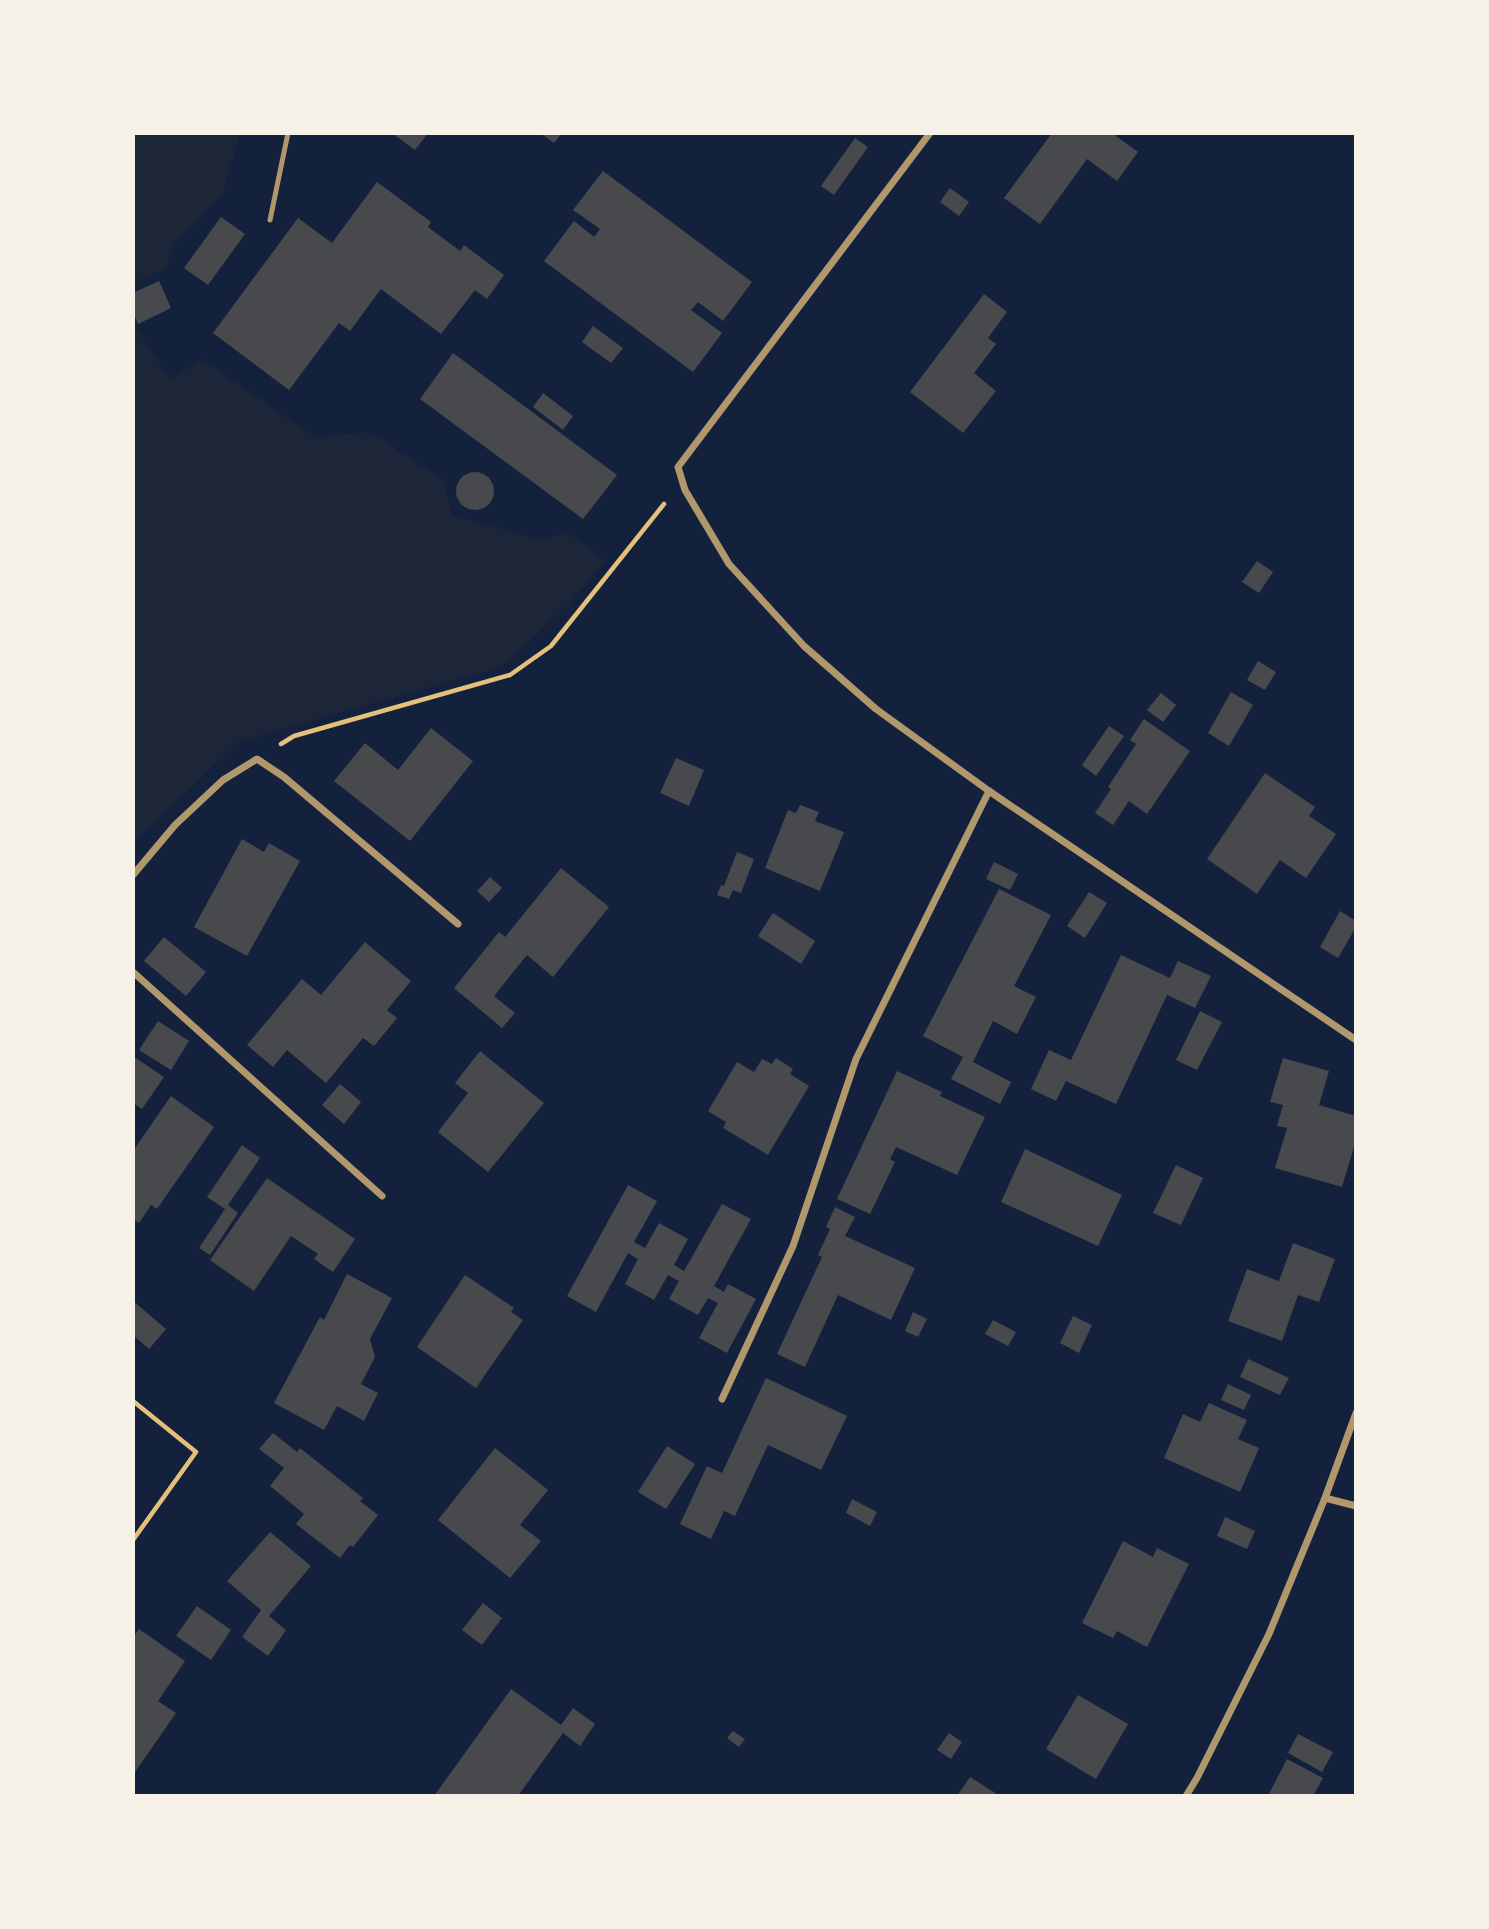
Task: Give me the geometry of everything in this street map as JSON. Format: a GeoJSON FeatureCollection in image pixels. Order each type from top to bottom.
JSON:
{"type":"FeatureCollection","features":[{"type":"Feature","properties":{"kind":"street"},"geometry":{"type":"LineString","coordinates":[[930,133],[678,467],[685,490],[729,564],[804,646],[876,709],[989,791],[1356,1040]]}},
{"type":"Feature","properties":{"kind":"street"},"geometry":{"type":"LineString","coordinates":[[133,875],[185,816],[223,780],[257,759],[284,778],[458,924]]}},
{"type":"Feature","properties":{"kind":"street"},"geometry":{"type":"LineString","coordinates":[[722,1399],[793,1246],[856,1059],[989,791]]}},
{"type":"Feature","properties":{"kind":"street"},"geometry":{"type":"LineString","coordinates":[[133,972],[382,1196]]}},
{"type":"Feature","properties":{"kind":"street"},"geometry":{"type":"LineString","coordinates":[[1186,1796],[1269,1634],[1325,1498],[1356,1413]]}},
{"type":"Feature","properties":{"kind":"street"},"geometry":{"type":"LineString","coordinates":[[1325,1498],[1356,1506]]}},
{"type":"Feature","properties":{"kind":"lane"},"geometry":{"type":"LineString","coordinates":[[270,220],[288,133]]}},
{"type":"Feature","properties":{"kind":"path"},"geometry":{"type":"LineString","coordinates":[[257,759],[294,736],[510,675],[551,646],[660,507],[685,490]]}},
{"type":"Feature","properties":{"kind":"path"},"geometry":{"type":"LineString","coordinates":[[133,1401],[196,1452],[133,1540]]}},
{"type":"Feature","properties":{"kind":"shaded area"},"geometry":{"type":"Polygon","coordinates":[[[133,133],[240,133],[223,193],[175,243],[166,268],[133,283],[133,133]]]}},
{"type":"Feature","properties":{"kind":"shaded area"},"geometry":{"type":"Polygon","coordinates":[[[133,324],[171,379],[201,359],[316,437],[370,432],[444,481],[452,515],[544,541],[566,531],[605,561],[569,604],[502,667],[240,741],[133,843],[133,324]]]}},
{"type":"Feature","properties":{"kind":"building"},"geometry":{"type":"Polygon","coordinates":[[[392,133],[428,133],[415,150],[392,133]]]}},
{"type":"Feature","properties":{"kind":"building"},"geometry":{"type":"Polygon","coordinates":[[[540,133],[562,133],[554,143],[540,133]]]}},
{"type":"Feature","properties":{"kind":"building"},"geometry":{"type":"Polygon","coordinates":[[[1052,133],[1112,133],[1138,152],[1117,181],[1087,159],[1040,224],[1004,198],[1052,133]]]}},
{"type":"Feature","properties":{"kind":"building"},"geometry":{"type":"Polygon","coordinates":[[[855,138],[868,147],[834,195],[821,186],[855,138]]]}},
{"type":"Feature","properties":{"kind":"building"},"geometry":{"type":"Polygon","coordinates":[[[603,171],[752,282],[723,321],[698,302],[691,310],[722,333],[693,372],[544,261],[574,221],[594,237],[600,229],[573,210],[603,171]]]}},
{"type":"Feature","properties":{"kind":"building"},"geometry":{"type":"Polygon","coordinates":[[[377,182],[431,222],[428,227],[460,251],[464,245],[504,275],[487,299],[475,290],[441,334],[381,289],[350,331],[339,323],[289,390],[213,333],[298,218],[332,243],[377,182]]]}},
{"type":"Feature","properties":{"kind":"building"},"geometry":{"type":"Polygon","coordinates":[[[950,188],[969,202],[959,216],[940,202],[950,188]]]}},
{"type":"Feature","properties":{"kind":"building"},"geometry":{"type":"Polygon","coordinates":[[[221,217],[245,234],[208,285],[184,268],[221,217]]]}},
{"type":"Feature","properties":{"kind":"building"},"geometry":{"type":"Polygon","coordinates":[[[159,281],[171,308],[138,324],[133,313],[133,293],[159,281]]]}},
{"type":"Feature","properties":{"kind":"building"},"geometry":{"type":"Polygon","coordinates":[[[984,294],[1007,312],[988,338],[996,344],[974,373],[996,391],[963,433],[910,392],[984,294]]]}},
{"type":"Feature","properties":{"kind":"building"},"geometry":{"type":"Polygon","coordinates":[[[593,326],[623,348],[611,363],[582,342],[593,326]]]}},
{"type":"Feature","properties":{"kind":"building"},"geometry":{"type":"Polygon","coordinates":[[[453,353],[617,475],[583,519],[420,399],[453,353]]]}},
{"type":"Feature","properties":{"kind":"building"},"geometry":{"type":"Polygon","coordinates":[[[543,393],[573,416],[563,430],[533,407],[543,393]]]}},
{"type":"Feature","properties":{"kind":"building"},"geometry":{"type":"Polygon","coordinates":[[[475,472],[489,477],[494,491],[489,505],[475,510],[461,505],[456,491],[461,477],[475,472]]]}},
{"type":"Feature","properties":{"kind":"building"},"geometry":{"type":"Polygon","coordinates":[[[1257,561],[1273,572],[1259,593],[1242,582],[1257,561]]]}},
{"type":"Feature","properties":{"kind":"building"},"geometry":{"type":"Polygon","coordinates":[[[1258,661],[1276,672],[1265,690],[1247,680],[1258,661]]]}},
{"type":"Feature","properties":{"kind":"building"},"geometry":{"type":"Polygon","coordinates":[[[1231,692],[1253,705],[1229,746],[1208,733],[1231,692]]]}},
{"type":"Feature","properties":{"kind":"building"},"geometry":{"type":"Polygon","coordinates":[[[1161,693],[1176,705],[1163,722],[1147,710],[1161,693]]]}},
{"type":"Feature","properties":{"kind":"building"},"geometry":{"type":"Polygon","coordinates":[[[1144,719],[1190,751],[1147,814],[1129,801],[1113,825],[1095,813],[1111,789],[1108,787],[1136,744],[1130,740],[1144,719]]]}},
{"type":"Feature","properties":{"kind":"building"},"geometry":{"type":"Polygon","coordinates":[[[1109,726],[1124,736],[1096,776],[1082,765],[1109,726]]]}},
{"type":"Feature","properties":{"kind":"building"},"geometry":{"type":"Polygon","coordinates":[[[431,728],[473,761],[410,841],[334,781],[365,743],[398,770],[431,728]]]}},
{"type":"Feature","properties":{"kind":"building"},"geometry":{"type":"Polygon","coordinates":[[[676,758],[704,770],[689,806],[660,793],[676,758]]]}},
{"type":"Feature","properties":{"kind":"building"},"geometry":{"type":"Polygon","coordinates":[[[1265,773],[1315,807],[1309,816],[1336,834],[1306,878],[1280,860],[1257,894],[1207,859],[1265,773]]]}},
{"type":"Feature","properties":{"kind":"building"},"geometry":{"type":"Polygon","coordinates":[[[800,805],[819,812],[815,821],[844,832],[820,891],[765,868],[788,810],[796,813],[800,805]]]}},
{"type":"Feature","properties":{"kind":"building"},"geometry":{"type":"Polygon","coordinates":[[[242,839],[264,852],[269,843],[300,861],[247,956],[194,927],[242,839]]]}},
{"type":"Feature","properties":{"kind":"building"},"geometry":{"type":"Polygon","coordinates":[[[737,852],[754,859],[741,893],[733,890],[729,899],[717,895],[721,885],[724,886],[737,852]]]}},
{"type":"Feature","properties":{"kind":"building"},"geometry":{"type":"Polygon","coordinates":[[[994,862],[1018,874],[1010,890],[986,879],[994,862]]]}},
{"type":"Feature","properties":{"kind":"building"},"geometry":{"type":"Polygon","coordinates":[[[561,868],[609,907],[553,977],[527,955],[494,996],[515,1013],[502,1028],[454,988],[499,932],[505,937],[561,868]]]}},
{"type":"Feature","properties":{"kind":"building"},"geometry":{"type":"Polygon","coordinates":[[[490,877],[502,888],[489,902],[477,891],[490,877]]]}},
{"type":"Feature","properties":{"kind":"building"},"geometry":{"type":"Polygon","coordinates":[[[999,889],[1051,915],[1014,986],[1036,997],[1017,1034],[993,1021],[973,1062],[1011,1082],[1000,1104],[951,1079],[963,1057],[923,1036],[999,889]]]}},
{"type":"Feature","properties":{"kind":"building"},"geometry":{"type":"Polygon","coordinates":[[[1089,892],[1107,903],[1085,938],[1067,926],[1089,892]]]}},
{"type":"Feature","properties":{"kind":"building"},"geometry":{"type":"Polygon","coordinates":[[[1340,911],[1356,921],[1356,927],[1338,958],[1320,947],[1340,911]]]}},
{"type":"Feature","properties":{"kind":"building"},"geometry":{"type":"Polygon","coordinates":[[[773,913],[815,941],[801,964],[758,936],[773,913]]]}},
{"type":"Feature","properties":{"kind":"building"},"geometry":{"type":"Polygon","coordinates":[[[164,937],[206,972],[186,996],[144,961],[164,937]]]}},
{"type":"Feature","properties":{"kind":"building"},"geometry":{"type":"Polygon","coordinates":[[[365,942],[411,981],[387,1010],[397,1018],[374,1046],[363,1038],[326,1083],[287,1050],[273,1067],[247,1045],[302,979],[321,995],[365,942]]]}},
{"type":"Feature","properties":{"kind":"building"},"geometry":{"type":"Polygon","coordinates":[[[1121,955],[1170,978],[1178,961],[1211,976],[1195,1008],[1167,995],[1116,1104],[1066,1081],[1056,1101],[1031,1089],[1049,1050],[1071,1060],[1121,955]]]}},
{"type":"Feature","properties":{"kind":"building"},"geometry":{"type":"Polygon","coordinates":[[[1200,1011],[1222,1022],[1197,1070],[1176,1060],[1200,1011]]]}},
{"type":"Feature","properties":{"kind":"building"},"geometry":{"type":"Polygon","coordinates":[[[158,1021],[189,1041],[171,1070],[139,1050],[158,1021]]]}},
{"type":"Feature","properties":{"kind":"building"},"geometry":{"type":"Polygon","coordinates":[[[480,1051],[544,1103],[488,1172],[438,1132],[468,1093],[455,1083],[480,1051]]]}},
{"type":"Feature","properties":{"kind":"building"},"geometry":{"type":"Polygon","coordinates":[[[133,1056],[164,1077],[142,1109],[133,1103],[133,1056]]]}},
{"type":"Feature","properties":{"kind":"building"},"geometry":{"type":"Polygon","coordinates":[[[776,1058],[793,1069],[790,1074],[809,1086],[768,1155],[723,1128],[726,1122],[708,1111],[737,1062],[754,1072],[762,1059],[772,1064],[776,1058]]]}},
{"type":"Feature","properties":{"kind":"building"},"geometry":{"type":"Polygon","coordinates":[[[1283,1058],[1329,1071],[1319,1105],[1356,1116],[1356,1140],[1342,1187],[1275,1168],[1287,1128],[1277,1126],[1283,1105],[1270,1102],[1283,1058]]]}},
{"type":"Feature","properties":{"kind":"building"},"geometry":{"type":"Polygon","coordinates":[[[897,1071],[942,1092],[940,1096],[985,1117],[957,1175],[896,1147],[890,1159],[895,1162],[870,1214],[837,1199],[897,1071]]]}},
{"type":"Feature","properties":{"kind":"building"},"geometry":{"type":"Polygon","coordinates":[[[340,1084],[361,1102],[344,1124],[322,1105],[340,1084]]]}},
{"type":"Feature","properties":{"kind":"building"},"geometry":{"type":"Polygon","coordinates":[[[171,1096],[214,1127],[157,1209],[151,1205],[139,1223],[133,1219],[133,1151],[171,1096]]]}},
{"type":"Feature","properties":{"kind":"building"},"geometry":{"type":"Polygon","coordinates":[[[242,1145],[260,1158],[228,1205],[238,1213],[210,1255],[199,1248],[225,1209],[207,1197],[242,1145]]]}},
{"type":"Feature","properties":{"kind":"building"},"geometry":{"type":"Polygon","coordinates":[[[1025,1149],[1122,1195],[1098,1246],[1001,1202],[1025,1149]]]}},
{"type":"Feature","properties":{"kind":"building"},"geometry":{"type":"Polygon","coordinates":[[[1176,1165],[1203,1178],[1181,1225],[1153,1213],[1176,1165]]]}},
{"type":"Feature","properties":{"kind":"building"},"geometry":{"type":"Polygon","coordinates":[[[267,1178],[355,1239],[333,1272],[314,1259],[318,1254],[291,1236],[254,1291],[210,1260],[267,1178]]]}},
{"type":"Feature","properties":{"kind":"building"},"geometry":{"type":"Polygon","coordinates":[[[628,1185],[657,1201],[634,1242],[645,1248],[659,1223],[688,1239],[674,1265],[684,1271],[722,1204],[751,1219],[714,1286],[724,1292],[728,1284],[756,1299],[727,1353],[699,1338],[718,1303],[708,1298],[698,1315],[669,1299],[679,1281],[668,1275],[654,1300],[625,1284],[638,1259],[628,1253],[596,1312],[567,1296],[628,1185]]]}},
{"type":"Feature","properties":{"kind":"building"},"geometry":{"type":"Polygon","coordinates":[[[835,1207],[855,1217],[845,1236],[915,1268],[891,1320],[838,1295],[805,1367],[777,1354],[822,1257],[818,1255],[830,1229],[826,1227],[835,1207]]]}},
{"type":"Feature","properties":{"kind":"building"},"geometry":{"type":"Polygon","coordinates":[[[1293,1243],[1335,1259],[1319,1302],[1298,1295],[1282,1341],[1228,1321],[1247,1269],[1279,1281],[1293,1243]]]}},
{"type":"Feature","properties":{"kind":"building"},"geometry":{"type":"Polygon","coordinates":[[[347,1274],[392,1298],[370,1339],[375,1357],[361,1384],[378,1393],[364,1421],[337,1406],[324,1430],[274,1403],[320,1317],[324,1320],[347,1274]]]}},
{"type":"Feature","properties":{"kind":"building"},"geometry":{"type":"Polygon","coordinates":[[[465,1275],[514,1308],[511,1312],[523,1320],[476,1388],[417,1347],[465,1275]]]}},
{"type":"Feature","properties":{"kind":"building"},"geometry":{"type":"Polygon","coordinates":[[[133,1301],[166,1329],[149,1349],[133,1335],[133,1301]]]}},
{"type":"Feature","properties":{"kind":"building"},"geometry":{"type":"Polygon","coordinates":[[[913,1312],[927,1319],[918,1337],[905,1331],[913,1312]]]}},
{"type":"Feature","properties":{"kind":"building"},"geometry":{"type":"Polygon","coordinates":[[[1073,1316],[1092,1325],[1079,1353],[1060,1343],[1073,1316]]]}},
{"type":"Feature","properties":{"kind":"building"},"geometry":{"type":"Polygon","coordinates":[[[993,1320],[1016,1332],[1008,1346],[985,1334],[993,1320]]]}},
{"type":"Feature","properties":{"kind":"building"},"geometry":{"type":"Polygon","coordinates":[[[1248,1359],[1289,1378],[1280,1395],[1240,1377],[1248,1359]]]}},
{"type":"Feature","properties":{"kind":"building"},"geometry":{"type":"Polygon","coordinates":[[[766,1378],[847,1416],[821,1470],[768,1445],[735,1516],[724,1511],[711,1539],[680,1524],[707,1466],[722,1473],[766,1378]]]}},
{"type":"Feature","properties":{"kind":"building"},"geometry":{"type":"Polygon","coordinates":[[[1228,1384],[1251,1395],[1244,1410],[1221,1400],[1228,1384]]]}},
{"type":"Feature","properties":{"kind":"building"},"geometry":{"type":"Polygon","coordinates":[[[1209,1403],[1247,1420],[1238,1439],[1259,1448],[1240,1492],[1164,1458],[1183,1414],[1200,1422],[1209,1403]]]}},
{"type":"Feature","properties":{"kind":"building"},"geometry":{"type":"Polygon","coordinates":[[[273,1433],[297,1452],[300,1448],[363,1498],[360,1501],[378,1515],[353,1547],[350,1545],[340,1558],[296,1524],[304,1514],[270,1486],[284,1468],[259,1449],[273,1433]]]}},
{"type":"Feature","properties":{"kind":"building"},"geometry":{"type":"Polygon","coordinates":[[[667,1446],[695,1464],[666,1509],[638,1492],[667,1446]]]}},
{"type":"Feature","properties":{"kind":"building"},"geometry":{"type":"Polygon","coordinates":[[[495,1448],[548,1490],[520,1525],[541,1541],[510,1578],[438,1520],[495,1448]]]}},
{"type":"Feature","properties":{"kind":"building"},"geometry":{"type":"Polygon","coordinates":[[[852,1499],[877,1512],[870,1526],[846,1513],[852,1499]]]}},
{"type":"Feature","properties":{"kind":"building"},"geometry":{"type":"Polygon","coordinates":[[[1225,1517],[1255,1531],[1247,1549],[1217,1536],[1225,1517]]]}},
{"type":"Feature","properties":{"kind":"building"},"geometry":{"type":"Polygon","coordinates":[[[270,1532],[311,1566],[269,1616],[286,1630],[268,1656],[242,1637],[261,1610],[227,1581],[270,1532]]]}},
{"type":"Feature","properties":{"kind":"building"},"geometry":{"type":"Polygon","coordinates":[[[1123,1541],[1153,1557],[1157,1548],[1189,1564],[1147,1647],[1117,1631],[1113,1638],[1082,1623],[1123,1541]]]}},
{"type":"Feature","properties":{"kind":"building"},"geometry":{"type":"Polygon","coordinates":[[[483,1603],[502,1618],[482,1645],[462,1630],[483,1603]]]}},
{"type":"Feature","properties":{"kind":"building"},"geometry":{"type":"Polygon","coordinates":[[[197,1606],[231,1630],[211,1660],[176,1636],[197,1606]]]}},
{"type":"Feature","properties":{"kind":"building"},"geometry":{"type":"Polygon","coordinates":[[[139,1629],[185,1661],[158,1701],[176,1713],[133,1775],[133,1637],[139,1629]]]}},
{"type":"Feature","properties":{"kind":"building"},"geometry":{"type":"Polygon","coordinates":[[[511,1689],[561,1725],[573,1708],[595,1724],[580,1746],[563,1733],[518,1796],[434,1796],[511,1689]]]}},
{"type":"Feature","properties":{"kind":"building"},"geometry":{"type":"Polygon","coordinates":[[[1078,1695],[1128,1724],[1096,1779],[1046,1749],[1078,1695]]]}},
{"type":"Feature","properties":{"kind":"building"},"geometry":{"type":"Polygon","coordinates":[[[733,1731],[745,1739],[739,1747],[727,1738],[733,1731]]]}},
{"type":"Feature","properties":{"kind":"building"},"geometry":{"type":"Polygon","coordinates":[[[949,1733],[962,1742],[951,1759],[937,1750],[949,1733]]]}},
{"type":"Feature","properties":{"kind":"building"},"geometry":{"type":"Polygon","coordinates":[[[1298,1734],[1333,1752],[1322,1772],[1288,1753],[1298,1734]]]}},
{"type":"Feature","properties":{"kind":"building"},"geometry":{"type":"Polygon","coordinates":[[[1287,1759],[1323,1778],[1313,1796],[1268,1796],[1287,1759]]]}},
{"type":"Feature","properties":{"kind":"building"},"geometry":{"type":"Polygon","coordinates":[[[970,1777],[1000,1796],[957,1796],[970,1777]]]}}]}
